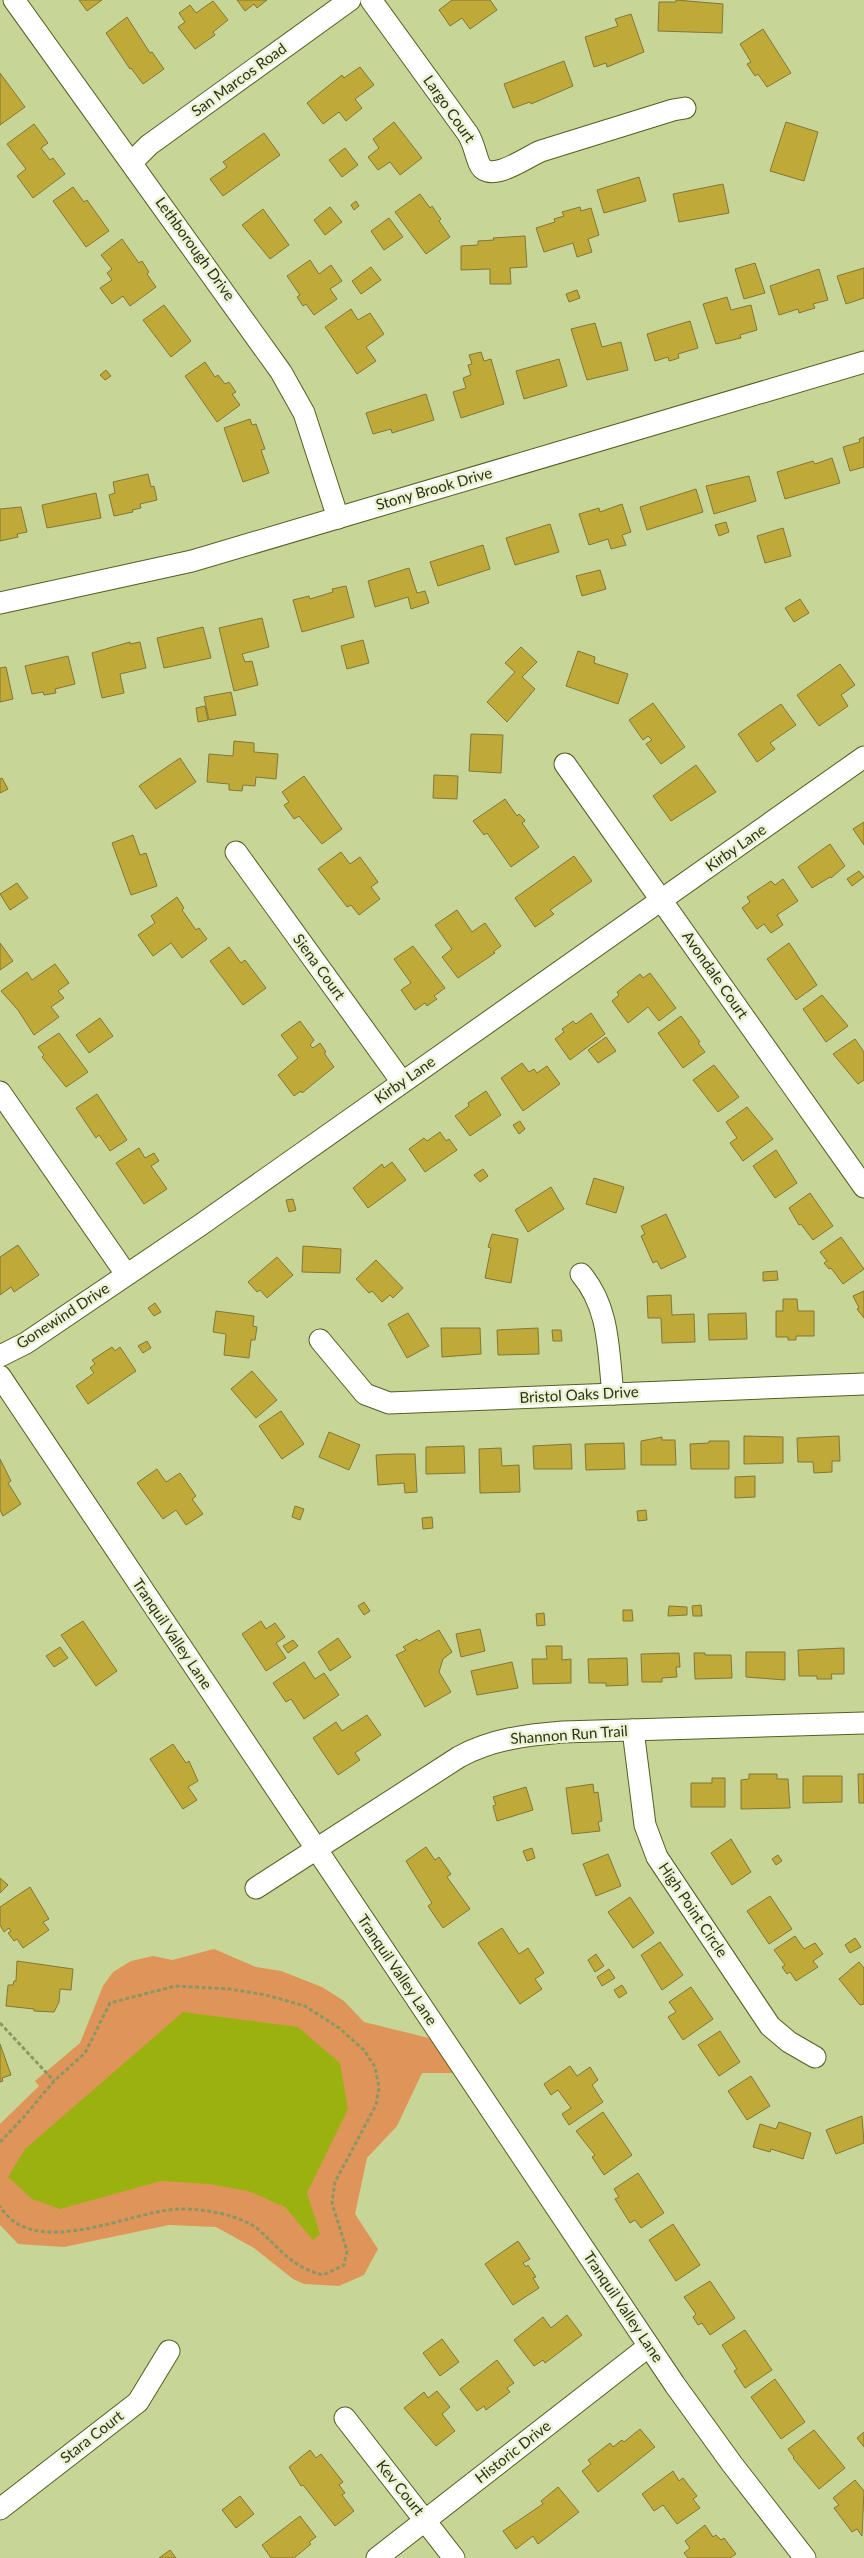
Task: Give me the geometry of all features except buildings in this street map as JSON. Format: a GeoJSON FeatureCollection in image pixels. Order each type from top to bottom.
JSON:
{"type":"FeatureCollection","features":[{"type":"Feature","properties":{"kind":"street","name":"Lethborough Drive"},"geometry":{"type":"LineString","coordinates":[[14,0],[282,372],[304,413],[338,518]]}},
{"type":"Feature","properties":{"kind":"street","name":"San Marcos Road"},"geometry":{"type":"LineString","coordinates":[[132,162],[149,145],[350,0]]}},
{"type":"Feature","properties":{"kind":"street","name":"Largo Court"},"geometry":{"type":"LineString","coordinates":[[371,0],[468,134],[475,147],[479,163],[484,170],[492,173],[499,172],[541,151],[673,110],[685,108]]}},
{"type":"Feature","properties":{"kind":"street","name":"Stony Brook Drive"},"geometry":{"type":"LineString","coordinates":[[0,603],[192,560],[864,362]]}},
{"type":"Feature","properties":{"kind":"street","name":"Kirby Lane"},"geometry":{"type":"LineString","coordinates":[[126,1274],[199,1226],[864,758]]}},
{"type":"Feature","properties":{"kind":"street","name":"Avondale Court"},"geometry":{"type":"LineString","coordinates":[[565,764],[663,900],[864,1187]]}},
{"type":"Feature","properties":{"kind":"street","name":"Siena Court"},"geometry":{"type":"LineString","coordinates":[[236,852],[402,1082]]}},
{"type":"Feature","properties":{"kind":"street"},"geometry":{"type":"LineString","coordinates":[[0,1092],[126,1274]]}},
{"type":"Feature","properties":{"kind":"street","name":"Gonewind Drive"},"geometry":{"type":"LineString","coordinates":[[0,1356],[26,1342],[126,1274]]}},
{"type":"Feature","properties":{"kind":"street"},"geometry":{"type":"LineString","coordinates":[[581,1274],[596,1294],[606,1324],[613,1394]]}},
{"type":"Feature","properties":{"kind":"street","name":"Bristol Oaks Drive"},"geometry":{"type":"LineString","coordinates":[[320,1340],[365,1394],[389,1403],[864,1384]]}},
{"type":"Feature","properties":{"kind":"street","name":"Tranquil Valley Lane"},"geometry":{"type":"LineString","coordinates":[[0,1376],[649,2346],[732,2464],[805,2558]]}},
{"type":"Feature","properties":{"kind":"street","name":"Shannon Run Trail"},"geometry":{"type":"LineString","coordinates":[[256,1888],[459,1757],[489,1743],[522,1736],[633,1730],[864,1723]]}},
{"type":"Feature","properties":{"kind":"street","name":"High Point Circle"},"geometry":{"type":"LineString","coordinates":[[633,1730],[645,1826],[657,1856],[770,2026],[789,2042],[815,2057]]}},
{"type":"Feature","properties":{"kind":"street","name":"Historic Drive"},"geometry":{"type":"LineString","coordinates":[[377,2558],[649,2346]]}},
{"type":"Feature","properties":{"kind":"street","name":"Stara Court"},"geometry":{"type":"LineString","coordinates":[[0,2509],[138,2402],[169,2351]]}},
{"type":"Feature","properties":{"kind":"street","name":"Kev Court"},"geometry":{"type":"LineString","coordinates":[[345,2418],[454,2558]]}},
{"type":"Feature","properties":{"kind":"path"},"geometry":{"type":"LineString","coordinates":[[0,2142],[54,2081],[85,2053],[110,2003],[145,1992],[175,1986],[201,1986],[266,1995],[305,2006],[339,2028],[364,2050],[375,2067],[379,2087],[376,2105],[335,2182],[332,2203],[347,2251],[344,2265],[323,2275],[306,2270],[284,2256],[258,2229],[223,2214],[180,2209],[136,2216],[88,2230],[40,2232],[19,2223],[0,2206]]}},
{"type":"Feature","properties":{"kind":"path"},"geometry":{"type":"LineString","coordinates":[[0,2023],[54,2081]]}},
{"type":"Feature","properties":{"kind":"shaded area"},"geometry":{"type":"Polygon","coordinates":[[[214,1949],[256,1967],[281,1971],[322,1987],[344,2001],[364,2022],[429,2038],[453,2073],[422,2073],[397,2126],[367,2158],[355,2214],[378,2249],[364,2275],[339,2286],[304,2284],[293,2279],[254,2248],[216,2227],[169,2225],[64,2247],[18,2244],[0,2225],[0,2124],[39,2086],[35,2081],[80,2043],[103,1986],[113,1972],[131,1961],[153,1956],[172,1960],[214,1949]]]}},
{"type":"Feature","properties":{"kind":"shaded area"},"geometry":{"type":"Polygon","coordinates":[[[183,2012],[298,2027],[340,2063],[348,2109],[307,2193],[320,2234],[313,2240],[285,2207],[248,2191],[209,2184],[161,2181],[60,2209],[32,2199],[8,2177],[25,2149],[183,2012]]]}}]}
